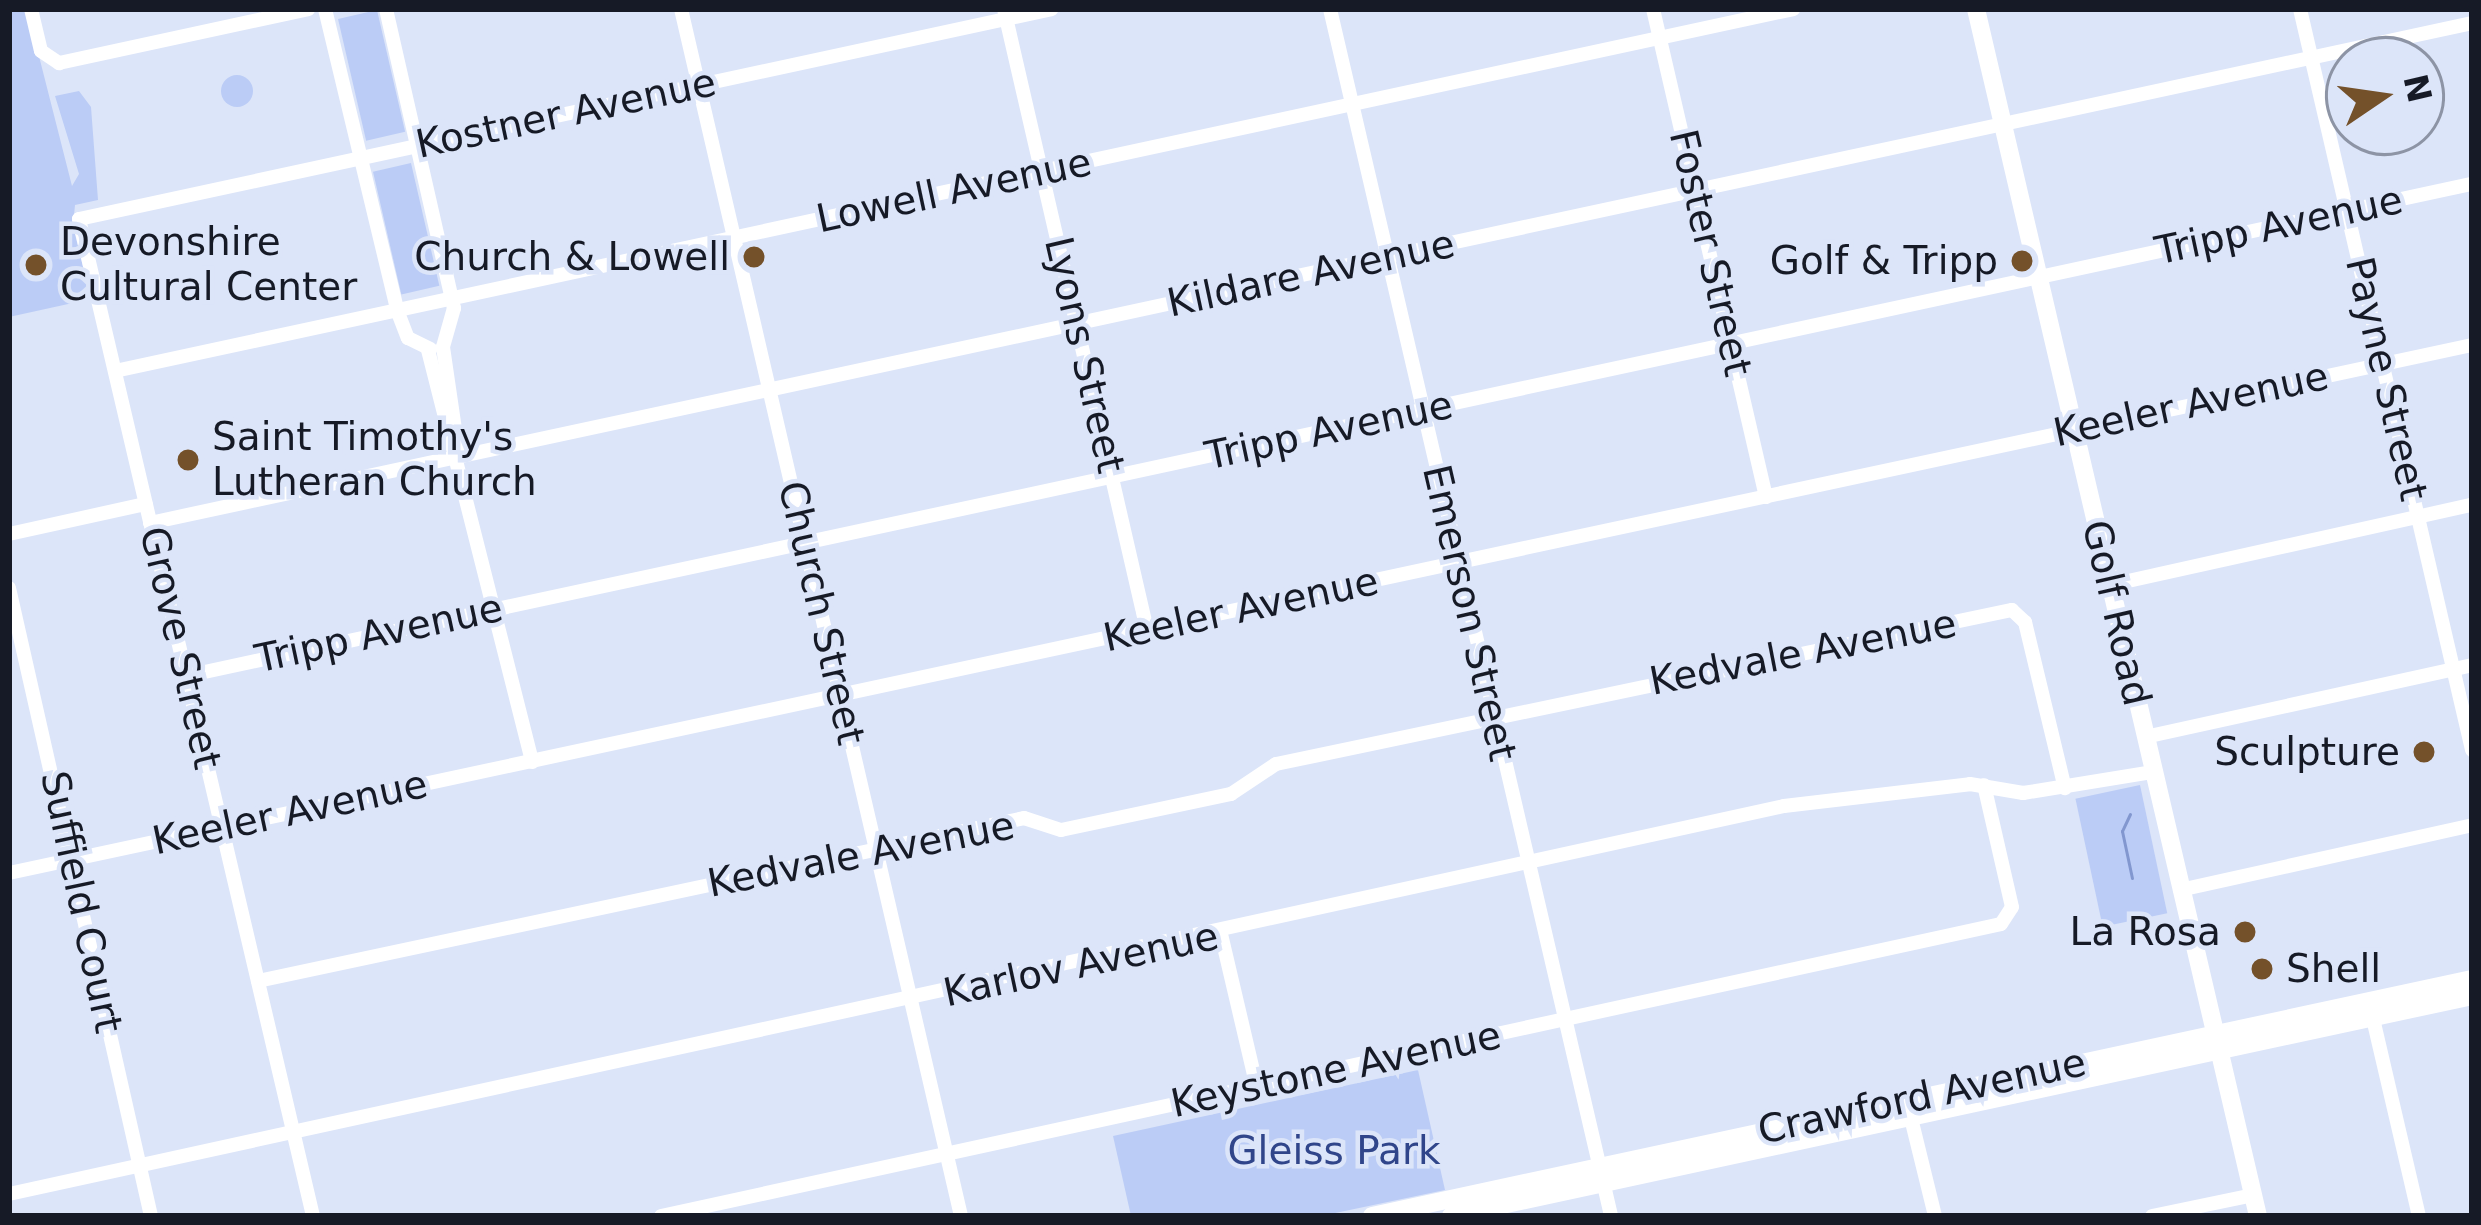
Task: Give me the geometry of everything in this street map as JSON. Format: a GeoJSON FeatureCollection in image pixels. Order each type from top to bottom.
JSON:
{"type":"FeatureCollection","features":[{"type":"Feature","properties":{"kind":"main road","name":"Golf Road"},"geometry":{"type":"LineString","coordinates":[[1976,9],[2258,1216]]}},
{"type":"Feature","properties":{"kind":"main road","name":"Crawford Avenue"},"geometry":{"type":"LineString","coordinates":[[2371,1010],[2472,979]]}},
{"type":"Feature","properties":{"kind":"main road","name":"Crawford Avenue"},"geometry":{"type":"LineString","coordinates":[[1372,1216],[1601,1175],[2371,1010],[2472,996]]}},
{"type":"Feature","properties":{"kind":"main road","name":"Crawford Avenue"},"geometry":{"type":"LineString","coordinates":[[1451,1216],[1601,1175]]}},
{"type":"Feature","properties":{"kind":"street"},"geometry":{"type":"LineString","coordinates":[[31,9],[47,61],[308,9]]}},
{"type":"Feature","properties":{"kind":"street"},"geometry":{"type":"LineString","coordinates":[[325,9],[397,310],[408,338],[435,348]]}},
{"type":"Feature","properties":{"kind":"street"},"geometry":{"type":"LineString","coordinates":[[386,9],[452,298],[435,348],[532,762]]}},
{"type":"Feature","properties":{"kind":"street","name":"Church Street"},"geometry":{"type":"LineString","coordinates":[[681,9],[961,1216]]}},
{"type":"Feature","properties":{"kind":"street","name":"Kostner Avenue"},"geometry":{"type":"LineString","coordinates":[[79,219],[1005,14],[1052,9]]}},
{"type":"Feature","properties":{"kind":"street","name":"Emerson Street"},"geometry":{"type":"LineString","coordinates":[[1330,9],[1611,1216]]}},
{"type":"Feature","properties":{"kind":"street","name":"Foster Street"},"geometry":{"type":"LineString","coordinates":[[1653,9],[1766,497]]}},
{"type":"Feature","properties":{"kind":"street","name":"Lowell Avenue"},"geometry":{"type":"LineString","coordinates":[[115,371],[1793,9]]}},
{"type":"Feature","properties":{"kind":"street","name":"Payne Street"},"geometry":{"type":"LineString","coordinates":[[2300,9],[2472,750]]}},
{"type":"Feature","properties":{"kind":"street","name":"Lyons Street"},"geometry":{"type":"LineString","coordinates":[[1005,14],[1147,630]]}},
{"type":"Feature","properties":{"kind":"street","name":"Kildare Avenue"},"geometry":{"type":"LineString","coordinates":[[150,523],[2472,23]]}},
{"type":"Feature","properties":{"kind":"street","name":"Tripp Avenue"},"geometry":{"type":"LineString","coordinates":[[186,676],[2472,184]]}},
{"type":"Feature","properties":{"kind":"street","name":"Grove Street"},"geometry":{"type":"LineString","coordinates":[[79,219],[314,1216]]}},
{"type":"Feature","properties":{"kind":"street","name":"Keeler Avenue"},"geometry":{"type":"LineString","coordinates":[[9,873],[2472,344]]}},
{"type":"Feature","properties":{"kind":"street"},"geometry":{"type":"LineString","coordinates":[[9,534],[146,504]]}},
{"type":"Feature","properties":{"kind":"street"},"geometry":{"type":"LineString","coordinates":[[2110,584],[2472,505]]}},
{"type":"Feature","properties":{"kind":"street","name":"Suffield Court"},"geometry":{"type":"LineString","coordinates":[[9,588],[151,1216]]}},
{"type":"Feature","properties":{"kind":"street","name":"Kedvale Avenue"},"geometry":{"type":"LineString","coordinates":[[258,981],[1024,818],[1061,830],[1231,794],[1276,764],[2018,611],[2065,788]]}},
{"type":"Feature","properties":{"kind":"street"},"geometry":{"type":"LineString","coordinates":[[2145,737],[2472,665]]}},
{"type":"Feature","properties":{"kind":"street","name":"Karlov Avenue"},"geometry":{"type":"LineString","coordinates":[[9,1194],[1529,869],[1801,803],[1984,785],[2065,788],[2153,772]]}},
{"type":"Feature","properties":{"kind":"street","name":"Keystone Avenue"},"geometry":{"type":"LineString","coordinates":[[661,1216],[1564,1021],[2010,919],[1984,785]]}},
{"type":"Feature","properties":{"kind":"street"},"geometry":{"type":"LineString","coordinates":[[2180,890],[2472,826]]}},
{"type":"Feature","properties":{"kind":"street"},"geometry":{"type":"LineString","coordinates":[[1221,934],[1257,1088]]}},
{"type":"Feature","properties":{"kind":"street"},"geometry":{"type":"LineString","coordinates":[[2371,1010],[2419,1216]]}},
{"type":"Feature","properties":{"kind":"street"},"geometry":{"type":"LineString","coordinates":[[1909,1109],[1935,1216]]}},
{"type":"Feature","properties":{"kind":"street"},"geometry":{"type":"LineString","coordinates":[[2152,1216],[2253,1195]]}},
{"type":"Feature","properties":{"kind":"green space"},"geometry":{"type":"Polygon","coordinates":[[[9,9],[27,9],[72,186],[79,174],[55,96],[79,91],[91,107],[98,200],[75,205],[73,226],[91,299],[9,317],[9,9]]]}},
{"type":"Feature","properties":{"kind":"green space"},"geometry":{"type":"Polygon","coordinates":[[[377,10],[405,132],[366,141],[338,19],[377,10]]]}},
{"type":"Feature","properties":{"kind":"green space"},"geometry":{"type":"Polygon","coordinates":[[[237,75],[248,80],[253,91],[248,102],[237,107],[226,102],[221,91],[226,80],[237,75]]]}},
{"type":"Feature","properties":{"kind":"green space"},"geometry":{"type":"Polygon","coordinates":[[[411,163],[439,286],[401,295],[373,172],[411,163]]]}},
{"type":"Feature","properties":{"kind":"green space"},"geometry":{"type":"Polygon","coordinates":[[[2140,785],[2167,913],[2103,927],[2075,799],[2140,785]]]}},
{"type":"Feature","properties":{"kind":"green space","name":"Gleiss Park"},"geometry":{"type":"Polygon","coordinates":[[[1418,1070],[1445,1190],[1321,1216],[1131,1216],[1113,1136],[1418,1070]]]}},
{"type":"Feature","properties":{"kind":"waterway"},"geometry":{"type":"LineString","coordinates":[[2130,814],[2122,831],[2132,878]]}},
{"type":"Feature","properties":{"kind":"place","name":"Church & Lowell"},"geometry":{"type":"Point","coordinates":[754,257]}},
{"type":"Feature","properties":{"kind":"place","name":"Golf & Tripp"},"geometry":{"type":"Point","coordinates":[2022,261]}},
{"type":"Feature","properties":{"kind":"place","name":"Devonshire Cultural Center"},"geometry":{"type":"Point","coordinates":[36,265]}},
{"type":"Feature","properties":{"kind":"place","name":"Saint Timothy's Lutheran Church"},"geometry":{"type":"Point","coordinates":[188,460]}},
{"type":"Feature","properties":{"kind":"place","name":"Sculpture"},"geometry":{"type":"Point","coordinates":[2424,752]}},
{"type":"Feature","properties":{"kind":"place","name":"La Rosa"},"geometry":{"type":"Point","coordinates":[2245,932]}},
{"type":"Feature","properties":{"kind":"place","name":"Shell"},"geometry":{"type":"Point","coordinates":[2262,969]}}]}
